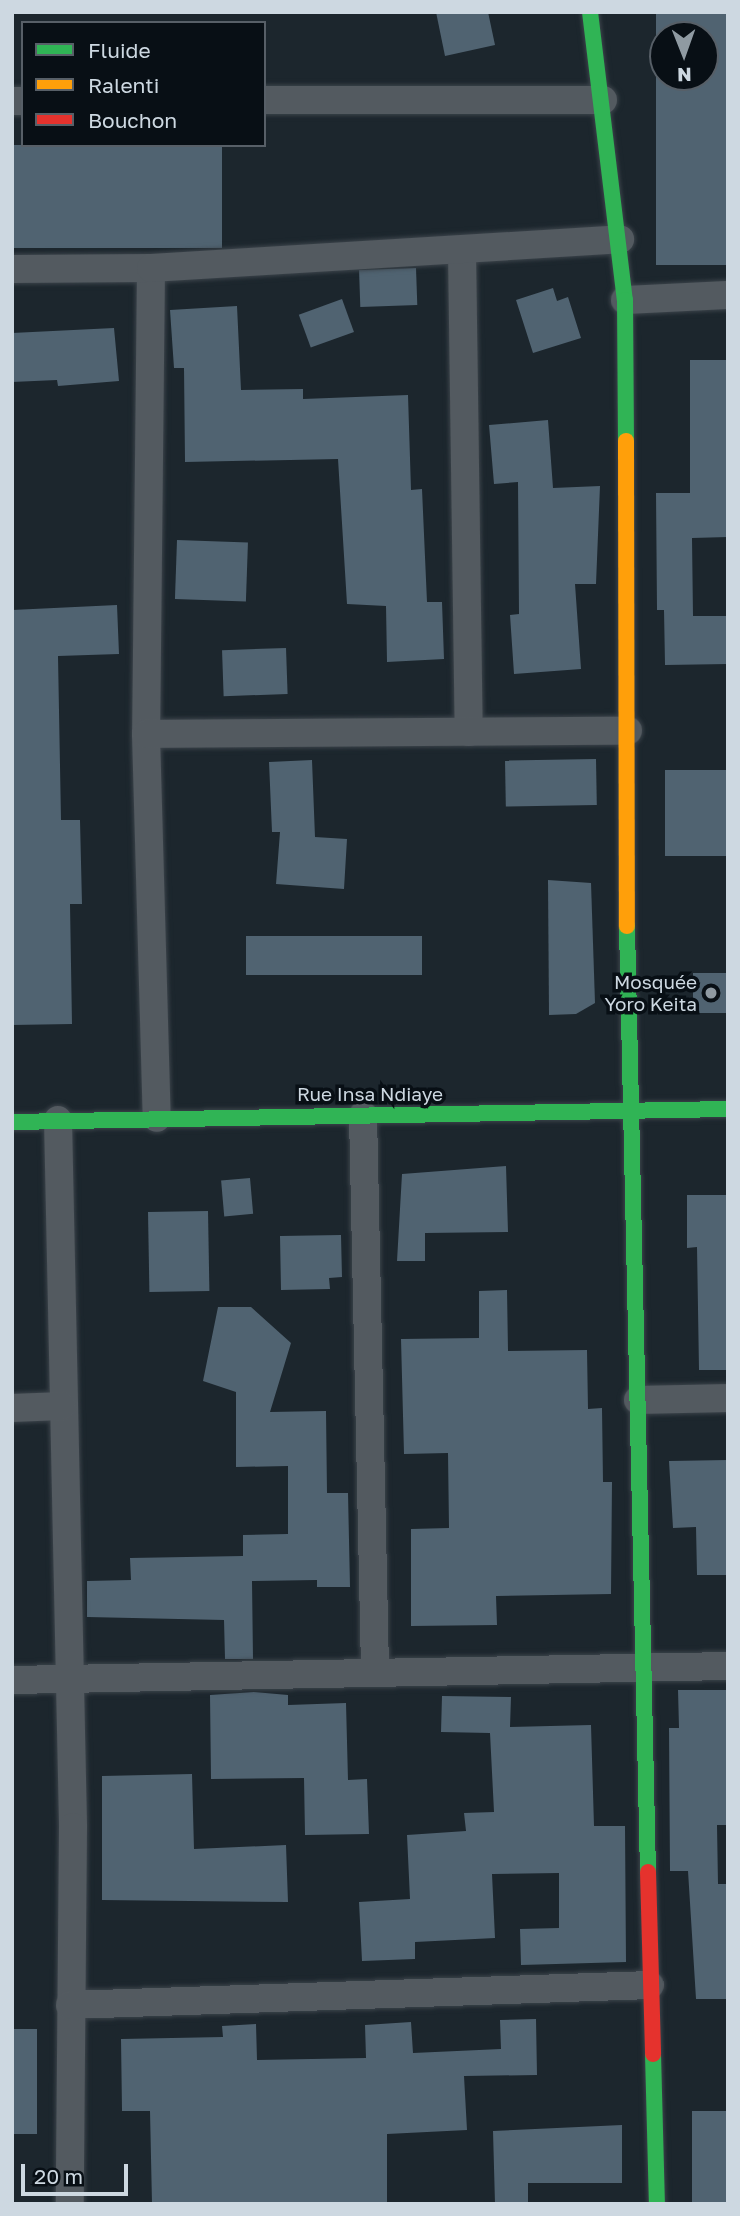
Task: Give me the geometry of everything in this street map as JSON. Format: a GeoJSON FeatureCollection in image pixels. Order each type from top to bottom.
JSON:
{"type":"FeatureCollection","features":[{"type":"Feature","properties":{"kind":"street"},"geometry":{"type":"LineString","coordinates":[[590,12],[620,239],[625,300],[628,1114],[638,1399],[657,2204]]}},
{"type":"Feature","properties":{"kind":"street"},"geometry":{"type":"LineString","coordinates":[[266,100],[603,100]]}},
{"type":"Feature","properties":{"kind":"street"},"geometry":{"type":"LineString","coordinates":[[12,269],[151,268],[620,239]]}},
{"type":"Feature","properties":{"kind":"street"},"geometry":{"type":"LineString","coordinates":[[462,250],[469,732]]}},
{"type":"Feature","properties":{"kind":"street"},"geometry":{"type":"LineString","coordinates":[[151,268],[146,734],[157,1118]]}},
{"type":"Feature","properties":{"kind":"street"},"geometry":{"type":"LineString","coordinates":[[625,300],[728,295]]}},
{"type":"Feature","properties":{"kind":"street"},"geometry":{"type":"LineString","coordinates":[[146,734],[628,731]]}},
{"type":"Feature","properties":{"kind":"street","name":"Rue Insa Ndiaye"},"geometry":{"type":"LineString","coordinates":[[12,1122],[363,1115],[628,1114],[728,1109]]}},
{"type":"Feature","properties":{"kind":"street"},"geometry":{"type":"LineString","coordinates":[[363,1115],[375,1670]]}},
{"type":"Feature","properties":{"kind":"street"},"geometry":{"type":"LineString","coordinates":[[58,1121],[62,1406],[70,1678],[70,2204]]}},
{"type":"Feature","properties":{"kind":"street"},"geometry":{"type":"LineString","coordinates":[[638,1399],[728,1398]]}},
{"type":"Feature","properties":{"kind":"street"},"geometry":{"type":"LineString","coordinates":[[12,1408],[62,1406]]}},
{"type":"Feature","properties":{"kind":"street"},"geometry":{"type":"LineString","coordinates":[[12,1680],[375,1670],[728,1666]]}},
{"type":"Feature","properties":{"kind":"street"},"geometry":{"type":"LineString","coordinates":[[70,2005],[650,1985]]}},
{"type":"Feature","properties":{"kind":"building"},"geometry":{"type":"Polygon","coordinates":[[[436,12],[488,12],[495,45],[445,56],[436,12]]]}},
{"type":"Feature","properties":{"kind":"building"},"geometry":{"type":"Polygon","coordinates":[[[656,12],[728,12],[728,265],[656,265],[656,91],[719,91],[719,21],[656,21],[656,12]]]}},
{"type":"Feature","properties":{"kind":"building"},"geometry":{"type":"Polygon","coordinates":[[[12,145],[222,147],[222,248],[12,248],[12,145]]]}},
{"type":"Feature","properties":{"kind":"building"},"geometry":{"type":"Polygon","coordinates":[[[416,268],[417,305],[360,307],[359,270],[416,268]]]}},
{"type":"Feature","properties":{"kind":"building"},"geometry":{"type":"Polygon","coordinates":[[[553,288],[557,301],[568,297],[581,338],[533,353],[516,300],[553,288]]]}},
{"type":"Feature","properties":{"kind":"building"},"geometry":{"type":"Polygon","coordinates":[[[342,299],[354,332],[311,348],[299,315],[342,299]]]}},
{"type":"Feature","properties":{"kind":"building"},"geometry":{"type":"Polygon","coordinates":[[[237,306],[241,390],[303,389],[303,399],[408,395],[411,490],[422,489],[427,602],[442,602],[444,659],[387,662],[386,606],[347,604],[338,459],[185,462],[184,368],[174,368],[170,310],[237,306]]]}},
{"type":"Feature","properties":{"kind":"building"},"geometry":{"type":"Polygon","coordinates":[[[114,328],[119,381],[58,386],[57,380],[12,382],[12,333],[114,328]]]}},
{"type":"Feature","properties":{"kind":"building"},"geometry":{"type":"Polygon","coordinates":[[[690,360],[728,360],[728,537],[692,538],[693,616],[728,616],[728,664],[665,665],[664,610],[657,610],[656,493],[690,493],[690,360]]]}},
{"type":"Feature","properties":{"kind":"building"},"geometry":{"type":"Polygon","coordinates":[[[548,420],[553,488],[600,486],[596,584],[575,584],[581,669],[514,674],[510,615],[519,614],[518,482],[494,484],[489,425],[548,420]]]}},
{"type":"Feature","properties":{"kind":"building"},"geometry":{"type":"Polygon","coordinates":[[[177,540],[248,542],[246,601],[175,599],[177,540]]]}},
{"type":"Feature","properties":{"kind":"building"},"geometry":{"type":"Polygon","coordinates":[[[117,605],[119,654],[58,656],[61,820],[80,820],[82,904],[70,904],[72,1024],[12,1025],[12,610],[117,605]]]}},
{"type":"Feature","properties":{"kind":"building"},"geometry":{"type":"Polygon","coordinates":[[[286,648],[288,694],[224,696],[222,650],[286,648]]]}},
{"type":"Feature","properties":{"kind":"building"},"geometry":{"type":"Polygon","coordinates":[[[596,759],[597,805],[506,807],[505,761],[596,759]]]}},
{"type":"Feature","properties":{"kind":"building"},"geometry":{"type":"Polygon","coordinates":[[[312,760],[315,837],[347,839],[344,889],[276,884],[280,832],[272,832],[269,762],[312,760]]]}},
{"type":"Feature","properties":{"kind":"building"},"geometry":{"type":"Polygon","coordinates":[[[665,770],[728,770],[728,856],[665,856],[665,770]]]}},
{"type":"Feature","properties":{"kind":"building"},"geometry":{"type":"Polygon","coordinates":[[[548,880],[591,883],[595,1003],[576,1014],[549,1015],[548,880]]]}},
{"type":"Feature","properties":{"kind":"building"},"geometry":{"type":"Polygon","coordinates":[[[246,936],[422,936],[422,975],[246,975],[246,936]]]}},
{"type":"Feature","properties":{"kind":"building","name":"Mosquée Yoro Keita"},"geometry":{"type":"Polygon","coordinates":[[[693,973],[728,973],[728,1013],[693,1013],[693,973]]]}},
{"type":"Feature","properties":{"kind":"building"},"geometry":{"type":"Polygon","coordinates":[[[506,1166],[508,1232],[425,1233],[425,1261],[397,1261],[402,1174],[506,1166]]]}},
{"type":"Feature","properties":{"kind":"building"},"geometry":{"type":"Polygon","coordinates":[[[250,1178],[253,1214],[224,1216],[221,1181],[250,1178]]]}},
{"type":"Feature","properties":{"kind":"building"},"geometry":{"type":"Polygon","coordinates":[[[687,1195],[728,1195],[728,1370],[699,1370],[697,1247],[687,1248],[687,1195]]]}},
{"type":"Feature","properties":{"kind":"building"},"geometry":{"type":"Polygon","coordinates":[[[208,1211],[209,1291],[149,1292],[148,1212],[208,1211]]]}},
{"type":"Feature","properties":{"kind":"building"},"geometry":{"type":"Polygon","coordinates":[[[341,1235],[342,1277],[329,1278],[330,1289],[281,1290],[280,1236],[341,1235]]]}},
{"type":"Feature","properties":{"kind":"building"},"geometry":{"type":"Polygon","coordinates":[[[507,1290],[508,1351],[587,1350],[588,1409],[602,1408],[603,1482],[612,1482],[611,1594],[496,1596],[497,1625],[411,1626],[411,1529],[449,1528],[448,1453],[404,1454],[401,1339],[479,1338],[479,1291],[507,1290]]]}},
{"type":"Feature","properties":{"kind":"building"},"geometry":{"type":"Polygon","coordinates":[[[218,1307],[251,1307],[291,1343],[270,1412],[326,1411],[327,1493],[348,1493],[350,1587],[317,1587],[317,1580],[252,1581],[253,1659],[225,1659],[224,1620],[87,1617],[87,1581],[131,1580],[130,1558],[243,1556],[243,1535],[288,1534],[288,1466],[236,1467],[236,1392],[203,1381],[218,1307]]]}},
{"type":"Feature","properties":{"kind":"building"},"geometry":{"type":"Polygon","coordinates":[[[728,1460],[728,1575],[697,1575],[696,1527],[673,1528],[669,1461],[728,1460]]]}},
{"type":"Feature","properties":{"kind":"building"},"geometry":{"type":"Polygon","coordinates":[[[678,1690],[728,1690],[728,1825],[717,1825],[718,1884],[728,1884],[728,1999],[696,1999],[688,1871],[670,1871],[669,1728],[679,1728],[678,1690]]]}},
{"type":"Feature","properties":{"kind":"building"},"geometry":{"type":"Polygon","coordinates":[[[254,1692],[288,1695],[288,1705],[346,1703],[348,1780],[367,1779],[369,1834],[305,1835],[304,1778],[211,1779],[210,1695],[254,1692]]]}},
{"type":"Feature","properties":{"kind":"building"},"geometry":{"type":"Polygon","coordinates":[[[442,1696],[511,1697],[510,1727],[591,1725],[594,1826],[625,1826],[626,1962],[521,1965],[520,1929],[559,1928],[559,1873],[492,1874],[495,1938],[415,1942],[415,1959],[362,1961],[359,1902],[410,1899],[407,1835],[466,1831],[464,1813],[494,1812],[490,1733],[441,1732],[442,1696]]]}},
{"type":"Feature","properties":{"kind":"building"},"geometry":{"type":"Polygon","coordinates":[[[192,1774],[194,1849],[286,1845],[288,1902],[102,1900],[102,1776],[192,1774]]]}},
{"type":"Feature","properties":{"kind":"building"},"geometry":{"type":"Polygon","coordinates":[[[536,2019],[537,2075],[464,2076],[467,2130],[387,2134],[387,2203],[152,2204],[150,2111],[122,2111],[121,2039],[223,2037],[222,2026],[256,2024],[257,2060],[366,2058],[365,2025],[411,2022],[413,2053],[501,2049],[500,2020],[536,2019]]]}},
{"type":"Feature","properties":{"kind":"building"},"geometry":{"type":"Polygon","coordinates":[[[12,2029],[37,2029],[37,2134],[12,2134],[12,2029]]]}},
{"type":"Feature","properties":{"kind":"building"},"geometry":{"type":"Polygon","coordinates":[[[692,2111],[728,2111],[728,2204],[692,2204],[692,2111]]]}},
{"type":"Feature","properties":{"kind":"building"},"geometry":{"type":"Polygon","coordinates":[[[622,2125],[622,2183],[528,2183],[528,2204],[495,2204],[493,2131],[622,2125]]]}},
{"type":"Feature","properties":{"kind":"traffic: fast"},"geometry":{"type":"LineString","coordinates":[[590,12],[625,300],[626,441]]}},
{"type":"Feature","properties":{"kind":"traffic: fast"},"geometry":{"type":"LineString","coordinates":[[627,926],[648,1872]]}},
{"type":"Feature","properties":{"kind":"traffic: fast"},"geometry":{"type":"LineString","coordinates":[[12,1122],[728,1109]]}},
{"type":"Feature","properties":{"kind":"traffic: fast"},"geometry":{"type":"LineString","coordinates":[[653,2054],[657,2204]]}},
{"type":"Feature","properties":{"kind":"traffic: slow"},"geometry":{"type":"LineString","coordinates":[[626,441],[627,926]]}},
{"type":"Feature","properties":{"kind":"traffic: jam"},"geometry":{"type":"LineString","coordinates":[[648,1872],[653,2054]]}},
{"type":"Feature","properties":{"kind":"place","name":"Mosquée Yoro Keita"},"geometry":{"type":"Point","coordinates":[711,993]}}]}
